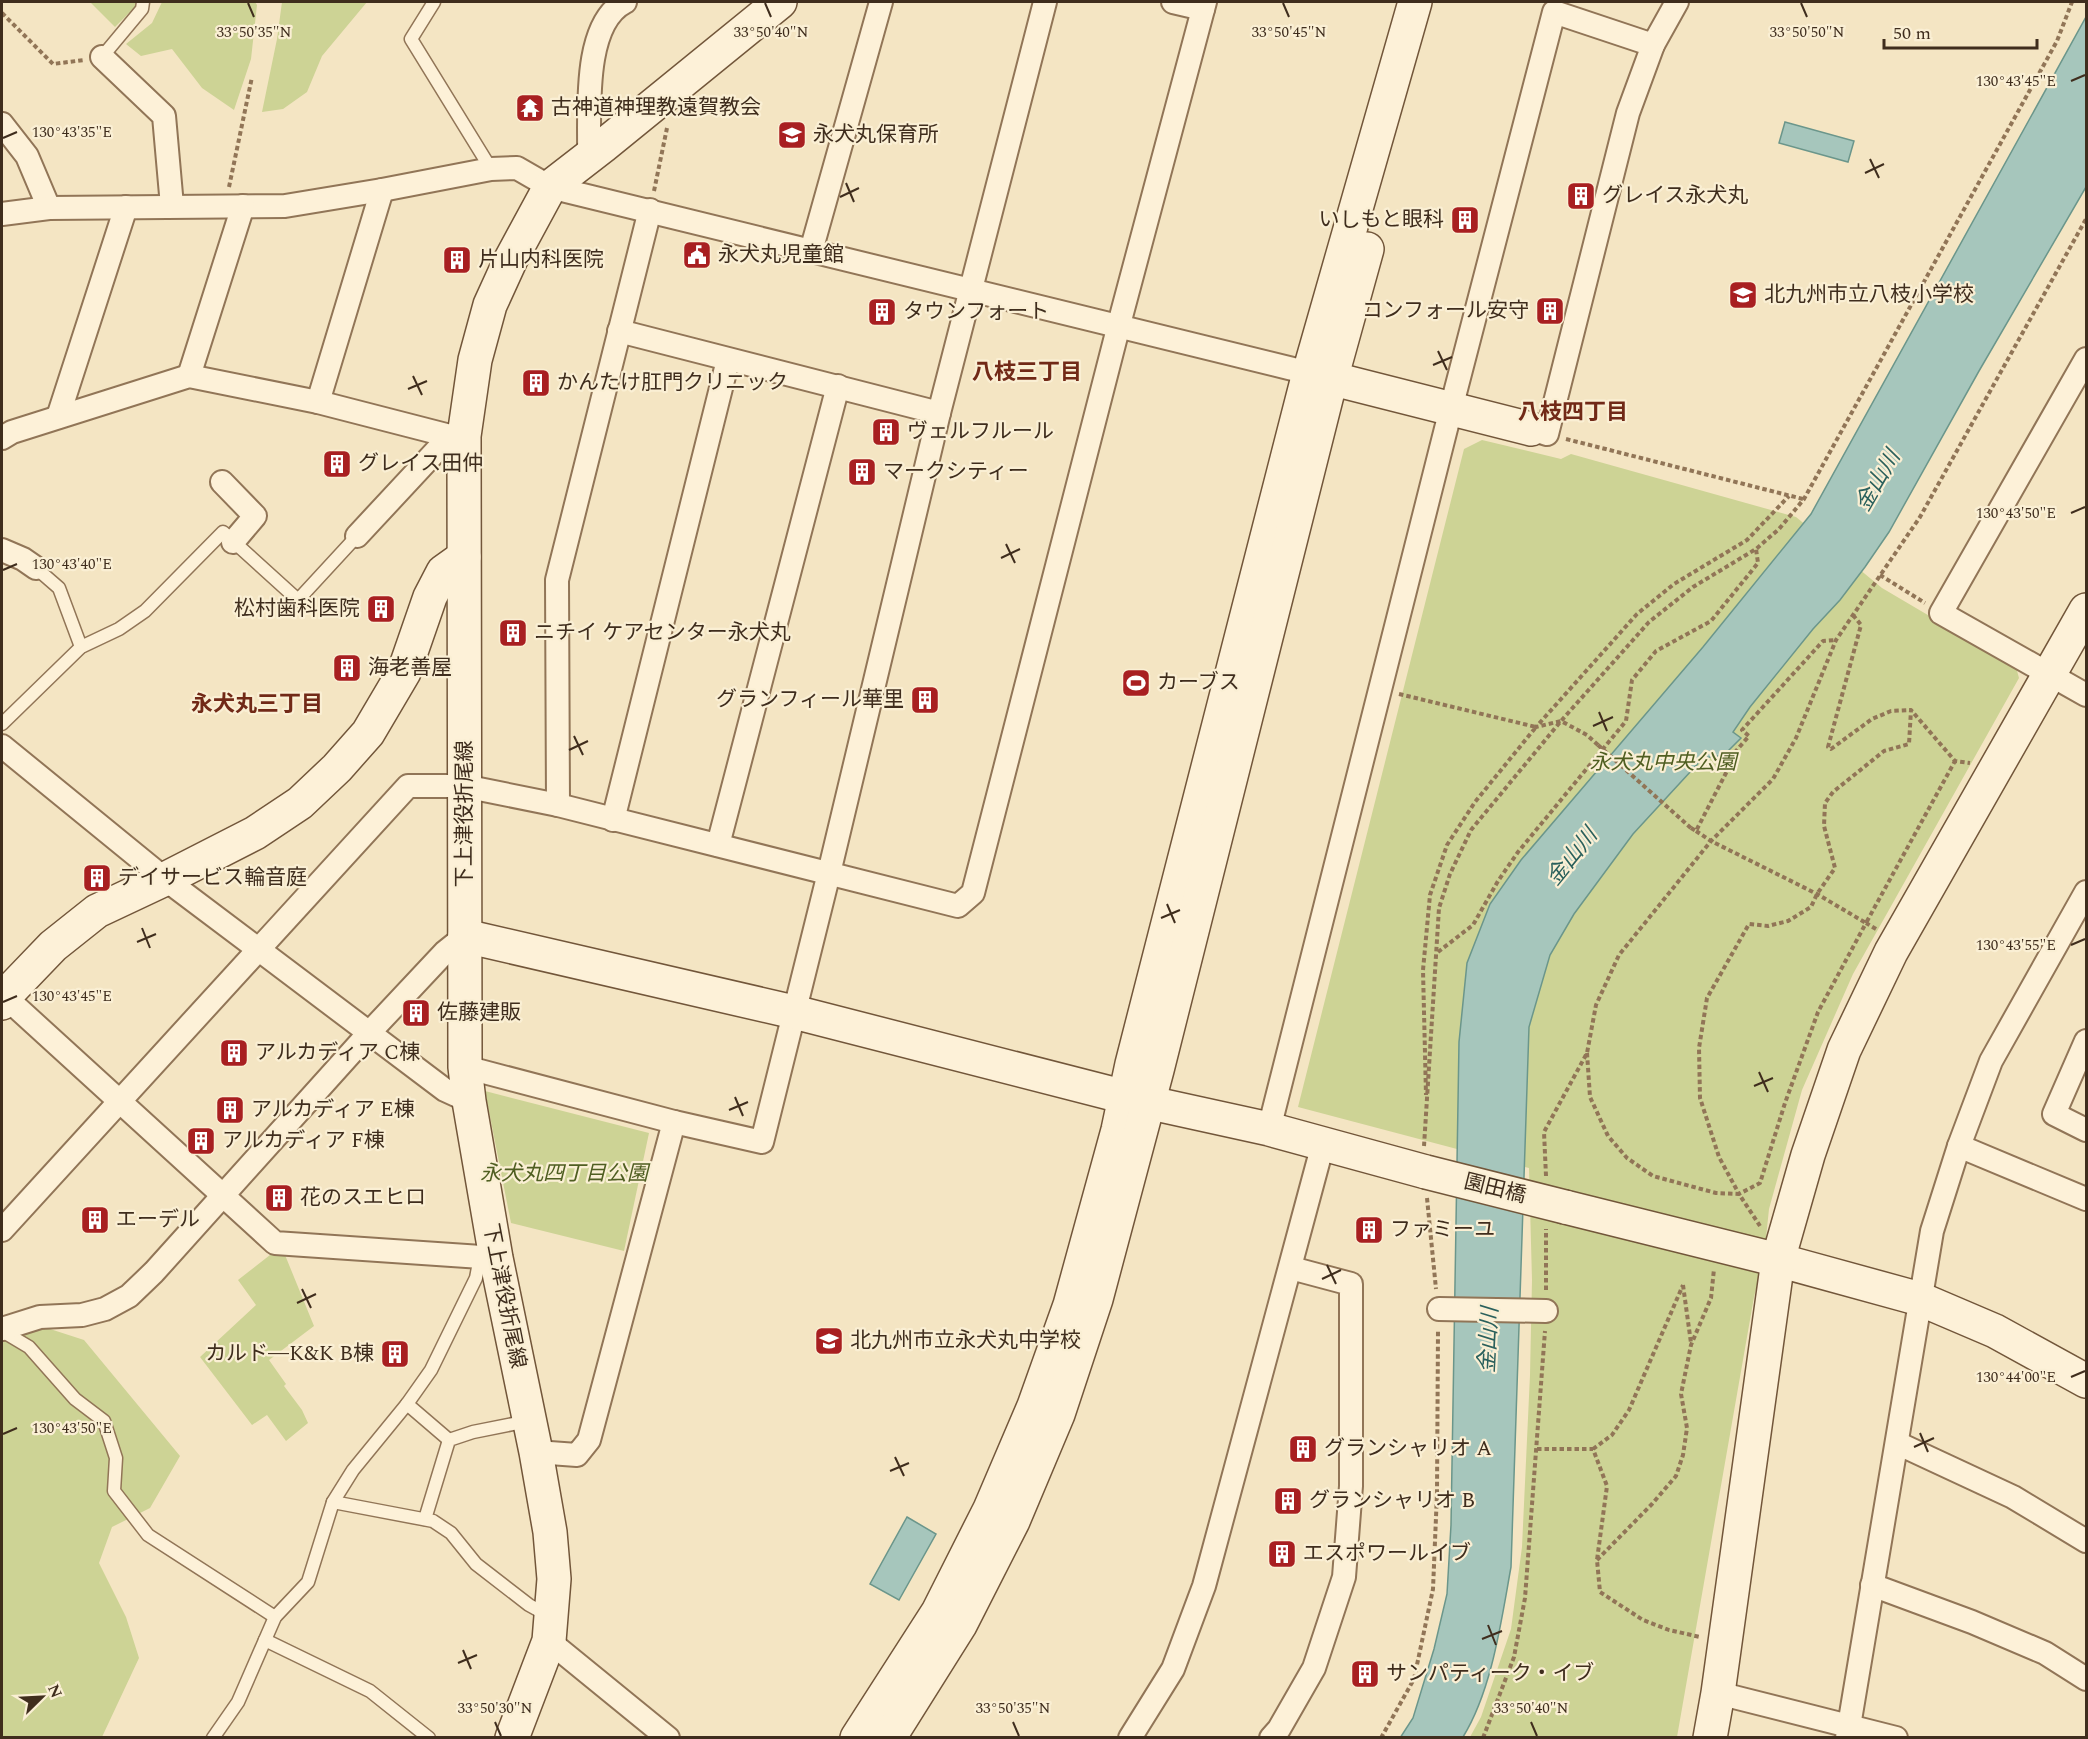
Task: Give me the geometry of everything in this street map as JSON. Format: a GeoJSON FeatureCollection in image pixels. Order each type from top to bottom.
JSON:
{"type":"FeatureCollection","features":[{"type":"Feature","properties":{"kind":"street"},"geometry":{"type":"LineString","coordinates":[[589,156],[591,68],[597,36],[618,5],[625,2]]}},
{"type":"Feature","properties":{"kind":"street","name":"下上津役折尾線"},"geometry":{"type":"LineString","coordinates":[[512,1737],[549,1629],[554,1579],[550,1532],[536,1452],[488,1258],[465,1067],[464,557],[457,436],[490,305],[550,187],[780,2]]}},
{"type":"Feature","properties":{"kind":"street"},"geometry":{"type":"LineString","coordinates":[[811,251],[881,2]]}},
{"type":"Feature","properties":{"kind":"street"},"geometry":{"type":"LineString","coordinates":[[465,1067],[674,1122],[762,1142],[939,413],[1045,2]]}},
{"type":"Feature","properties":{"kind":"street"},"geometry":{"type":"LineString","coordinates":[[2,1230],[408,786],[464,786],[558,805],[958,906],[973,893],[1204,5],[1173,2]]}},
{"type":"Feature","properties":{"kind":"street"},"geometry":{"type":"LineString","coordinates":[[889,1737],[960,1624],[1013,1521],[1058,1414],[1096,1299],[1136,1099],[1415,2]]}},
{"type":"Feature","properties":{"kind":"street"},"geometry":{"type":"LineString","coordinates":[[1320,376],[1437,2]]}},
{"type":"Feature","properties":{"kind":"street"},"geometry":{"type":"LineString","coordinates":[[2,216],[49,208],[285,206],[491,169],[517,168],[550,187],[1119,325],[1539,432],[1628,113],[1653,45],[1677,2]]}},
{"type":"Feature","properties":{"kind":"street"},"geometry":{"type":"LineString","coordinates":[[1269,1130],[1554,12],[1653,45]]}},
{"type":"Feature","properties":{"kind":"street"},"geometry":{"type":"LineString","coordinates":[[102,57],[164,116],[172,206]]}},
{"type":"Feature","properties":{"kind":"street"},"geometry":{"type":"LineString","coordinates":[[2,124],[27,156],[49,208]]}},
{"type":"Feature","properties":{"kind":"street"},"geometry":{"type":"LineString","coordinates":[[318,402],[381,190]]}},
{"type":"Feature","properties":{"kind":"street"},"geometry":{"type":"LineString","coordinates":[[189,376],[235,206]]}},
{"type":"Feature","properties":{"kind":"street"},"geometry":{"type":"LineString","coordinates":[[58,417],[126,207]]}},
{"type":"Feature","properties":{"kind":"street"},"geometry":{"type":"LineString","coordinates":[[558,805],[557,580],[650,210]]}},
{"type":"Feature","properties":{"kind":"street"},"geometry":{"type":"LineString","coordinates":[[619,331],[939,413]]}},
{"type":"Feature","properties":{"kind":"street"},"geometry":{"type":"LineString","coordinates":[[2086,359],[1941,612],[2086,695]]}},
{"type":"Feature","properties":{"kind":"street"},"geometry":{"type":"LineString","coordinates":[[613,820],[728,360]]}},
{"type":"Feature","properties":{"kind":"street"},"geometry":{"type":"LineString","coordinates":[[2,438],[12,432],[189,376],[318,402],[457,436]]}},
{"type":"Feature","properties":{"kind":"street"},"geometry":{"type":"LineString","coordinates":[[718,845],[838,386]]}},
{"type":"Feature","properties":{"kind":"street"},"geometry":{"type":"LineString","coordinates":[[357,536],[457,436]]}},
{"type":"Feature","properties":{"kind":"street"},"geometry":{"type":"LineString","coordinates":[[222,482],[255,516],[233,542]]}},
{"type":"Feature","properties":{"kind":"street"},"geometry":{"type":"LineString","coordinates":[[2,550],[23,559],[36,568]]}},
{"type":"Feature","properties":{"kind":"street"},"geometry":{"type":"LineString","coordinates":[[464,557],[443,572],[430,597],[404,672],[368,733],[337,768],[300,803],[255,834],[97,910],[53,946],[2,998],[275,1243],[488,1258]]}},
{"type":"Feature","properties":{"kind":"street"},"geometry":{"type":"LineString","coordinates":[[1710,1737],[1778,1260],[1808,1155],[1844,1050],[1891,952],[2086,610]]}},
{"type":"Feature","properties":{"kind":"street"},"geometry":{"type":"LineString","coordinates":[[2,746],[165,879],[258,950],[445,1090],[469,1101]]}},
{"type":"Feature","properties":{"kind":"street"},"geometry":{"type":"LineString","coordinates":[[1848,1731],[1932,1231],[1959,1146],[1991,1061],[2078,927],[2086,892]]}},
{"type":"Feature","properties":{"kind":"street"},"geometry":{"type":"LineString","coordinates":[[2,1330],[40,1317],[82,1315],[105,1309],[129,1296],[154,1272],[369,1033],[445,952],[465,936]]}},
{"type":"Feature","properties":{"kind":"street","name":"園田橋"},"geometry":{"type":"LineString","coordinates":[[465,936],[794,1012],[1136,1099],[1269,1130],[1552,1206],[1778,1260],[1920,1299],[1995,1331],[2086,1381]]}},
{"type":"Feature","properties":{"kind":"street"},"geometry":{"type":"LineString","coordinates":[[2086,1041],[2054,1113],[2086,1130]]}},
{"type":"Feature","properties":{"kind":"street"},"geometry":{"type":"LineString","coordinates":[[857,1737],[938,1612],[990,1509],[1034,1406],[1070,1305],[1118,1130],[1136,1099]]}},
{"type":"Feature","properties":{"kind":"street"},"geometry":{"type":"LineString","coordinates":[[536,1452],[577,1455],[589,1440],[674,1122]]}},
{"type":"Feature","properties":{"kind":"street"},"geometry":{"type":"LineString","coordinates":[[1130,1737],[1173,1669],[1204,1586],[1323,1144]]}},
{"type":"Feature","properties":{"kind":"street"},"geometry":{"type":"LineString","coordinates":[[1959,1146],[2086,1199]]}},
{"type":"Feature","properties":{"kind":"street"},"geometry":{"type":"LineString","coordinates":[[1271,1737],[1279,1728],[1314,1668],[1344,1577],[1351,1486],[1351,1284],[1291,1268]]}},
{"type":"Feature","properties":{"kind":"street"},"geometry":{"type":"LineString","coordinates":[[1438,1309],[1546,1311]]}},
{"type":"Feature","properties":{"kind":"street"},"geometry":{"type":"LineString","coordinates":[[1897,1443],[2013,1497],[2086,1541]]}},
{"type":"Feature","properties":{"kind":"street"},"geometry":{"type":"LineString","coordinates":[[1872,1585],[1972,1622],[2045,1653],[2086,1679]]}},
{"type":"Feature","properties":{"kind":"street"},"geometry":{"type":"LineString","coordinates":[[549,1629],[668,1737]]}},
{"type":"Feature","properties":{"kind":"street"},"geometry":{"type":"LineString","coordinates":[[1718,1693],[1848,1731],[1896,1737]]}},
{"type":"Feature","properties":{"kind":"lane"},"geometry":{"type":"LineString","coordinates":[[102,57],[142,9],[144,2]]}},
{"type":"Feature","properties":{"kind":"lane"},"geometry":{"type":"LineString","coordinates":[[434,2],[411,39],[491,169]]}},
{"type":"Feature","properties":{"kind":"lane"},"geometry":{"type":"LineString","coordinates":[[2,724],[81,647],[119,629],[145,611],[223,532],[298,600],[357,536]]}},
{"type":"Feature","properties":{"kind":"lane"},"geometry":{"type":"LineString","coordinates":[[36,568],[59,588],[81,647]]}},
{"type":"Feature","properties":{"kind":"lane"},"geometry":{"type":"LineString","coordinates":[[213,1737],[238,1702],[275,1617],[308,1582],[333,1502],[353,1470],[407,1404],[431,1370],[488,1258]]}},
{"type":"Feature","properties":{"kind":"lane"},"geometry":{"type":"LineString","coordinates":[[2,1330],[29,1347],[75,1399],[104,1421],[116,1458],[114,1491],[148,1535],[275,1617]]}},
{"type":"Feature","properties":{"kind":"lane"},"geometry":{"type":"LineString","coordinates":[[407,1404],[449,1440]]}},
{"type":"Feature","properties":{"kind":"lane"},"geometry":{"type":"LineString","coordinates":[[449,1440],[473,1432],[529,1420]]}},
{"type":"Feature","properties":{"kind":"lane"},"geometry":{"type":"LineString","coordinates":[[425,1519],[449,1440]]}},
{"type":"Feature","properties":{"kind":"lane"},"geometry":{"type":"LineString","coordinates":[[333,1502],[433,1521],[451,1533],[476,1564],[529,1605],[549,1629]]}},
{"type":"Feature","properties":{"kind":"lane"},"geometry":{"type":"LineString","coordinates":[[265,1640],[370,1691],[429,1737]]}},
{"type":"Feature","properties":{"kind":"path"},"geometry":{"type":"LineString","coordinates":[[1381,1737],[1414,1679],[1433,1589],[1437,1493],[1438,1309],[1425,1171],[1440,908],[1450,874],[1471,830],[1561,721],[1649,622],[1693,587],[1756,549],[1779,529],[1804,499],[2057,41],[2072,2]]}},
{"type":"Feature","properties":{"kind":"path"},"geometry":{"type":"LineString","coordinates":[[2,14],[53,64],[102,57]]}},
{"type":"Feature","properties":{"kind":"path"},"geometry":{"type":"LineString","coordinates":[[235,206],[228,195],[252,77]]}},
{"type":"Feature","properties":{"kind":"path"},"geometry":{"type":"LineString","coordinates":[[650,210],[676,86]]}},
{"type":"Feature","properties":{"kind":"path"},"geometry":{"type":"LineString","coordinates":[[1955,761],[1818,1012],[1785,1103],[1760,1182],[1739,1194],[1716,1193],[1653,1176],[1627,1158],[1608,1136],[1590,1097],[1587,1053],[1596,1005],[1619,955],[1711,842],[1773,779],[1796,738],[1836,640],[1920,517],[2086,219]]}},
{"type":"Feature","properties":{"kind":"path"},"geometry":{"type":"LineString","coordinates":[[1539,432],[1804,499]]}},
{"type":"Feature","properties":{"kind":"path"},"geometry":{"type":"LineString","coordinates":[[1427,1111],[1423,970],[1430,895],[1447,845],[1475,802],[1536,727],[1637,614],[1674,584],[1747,540],[1789,496]]}},
{"type":"Feature","properties":{"kind":"path"},"geometry":{"type":"LineString","coordinates":[[1438,952],[1473,925],[1497,881],[1518,852],[1626,721],[1632,680],[1656,651],[1711,621],[1758,563],[1756,549]]}},
{"type":"Feature","properties":{"kind":"path"},"geometry":{"type":"LineString","coordinates":[[1880,575],[1941,612]]}},
{"type":"Feature","properties":{"kind":"path"},"geometry":{"type":"LineString","coordinates":[[1853,615],[1861,625],[1828,747],[1832,749],[1872,719],[1891,711],[1911,710]]}},
{"type":"Feature","properties":{"kind":"path"},"geometry":{"type":"LineString","coordinates":[[1694,830],[1727,771],[1725,768],[1738,754],[1736,751],[1749,736],[1742,730],[1823,641],[1836,640]]}},
{"type":"Feature","properties":{"kind":"path"},"geometry":{"type":"LineString","coordinates":[[1392,693],[1536,727],[1561,721],[1587,735],[1694,830],[1711,842],[1817,894],[1881,933]]}},
{"type":"Feature","properties":{"kind":"path"},"geometry":{"type":"LineString","coordinates":[[1911,710],[1955,761],[1977,764]]}},
{"type":"Feature","properties":{"kind":"path"},"geometry":{"type":"LineString","coordinates":[[1761,1227],[1739,1194],[1719,1157],[1700,1098],[1699,1048],[1707,998],[1749,924],[1768,926],[1788,921],[1811,907],[1835,868],[1824,826],[1825,803],[1833,792],[1884,751],[1909,744],[1911,710]]}},
{"type":"Feature","properties":{"kind":"path"},"geometry":{"type":"LineString","coordinates":[[1483,1737],[1514,1657],[1525,1598],[1552,1206],[1544,1132],[1587,1053]]}},
{"type":"Feature","properties":{"kind":"path"},"geometry":{"type":"LineString","coordinates":[[1597,1560],[1676,1476],[1683,1455],[1687,1428],[1681,1394],[1691,1345],[1711,1298],[1714,1262]]}},
{"type":"Feature","properties":{"kind":"path"},"geometry":{"type":"LineString","coordinates":[[1537,1449],[1593,1449],[1612,1435],[1629,1410],[1683,1285],[1691,1345]]}},
{"type":"Feature","properties":{"kind":"path"},"geometry":{"type":"LineString","coordinates":[[1593,1449],[1607,1486],[1597,1560],[1600,1592],[1643,1620],[1669,1630],[1707,1639]]}},
{"type":"Feature","properties":{"kind":"green space"},"geometry":{"type":"Polygon","coordinates":[[[90,2],[136,2],[135,7],[115,27],[90,2]]]}},
{"type":"Feature","properties":{"kind":"green space"},"geometry":{"type":"Polygon","coordinates":[[[162,2],[255,2],[257,5],[251,59],[234,110],[202,88],[172,49],[141,56],[126,44],[152,23],[162,2]]]}},
{"type":"Feature","properties":{"kind":"green space"},"geometry":{"type":"Polygon","coordinates":[[[282,2],[367,2],[322,56],[307,92],[283,109],[262,112],[277,39],[282,2]]]}},
{"type":"Feature","properties":{"kind":"green space","name":"永犬丸中央公園"},"geometry":{"type":"Polygon","coordinates":[[[1482,440],[1561,459],[1571,454],[1796,517],[1882,588],[2016,667],[2019,678],[1853,974],[1802,1090],[1769,1209],[1764,1257],[1754,1297],[1677,1737],[1470,1737],[1481,1717],[1511,1629],[1522,1547],[1532,1280],[1529,1168],[1298,1107],[1464,449],[1482,440]]]}},
{"type":"Feature","properties":{"kind":"green space","name":"永犬丸四丁目公園"},"geometry":{"type":"Polygon","coordinates":[[[485,1091],[649,1133],[624,1251],[511,1223],[485,1091]]]}},
{"type":"Feature","properties":{"kind":"green space"},"geometry":{"type":"Polygon","coordinates":[[[270,1255],[285,1255],[314,1326],[269,1360],[286,1384],[284,1386],[302,1410],[308,1423],[286,1441],[267,1415],[252,1425],[200,1357],[256,1305],[238,1280],[270,1255]]]}},
{"type":"Feature","properties":{"kind":"green space"},"geometry":{"type":"Polygon","coordinates":[[[47,1328],[84,1340],[180,1456],[150,1508],[112,1527],[99,1563],[126,1617],[139,1658],[102,1737],[2,1737],[2,1338],[47,1328]]]}},
{"type":"Feature","properties":{"kind":"water","name":"金山川"},"geometry":{"type":"Polygon","coordinates":[[[2086,17],[2086,187],[1889,532],[1840,600],[1813,629],[1750,707],[1733,732],[1741,738],[1729,750],[1732,754],[1725,762],[1718,756],[1703,758],[1633,834],[1574,914],[1550,955],[1529,1027],[1511,1567],[1503,1610],[1488,1677],[1473,1718],[1463,1737],[1400,1738],[1413,1718],[1434,1649],[1447,1594],[1451,1525],[1459,1042],[1467,963],[1490,904],[1521,860],[1703,647],[1811,514],[2086,17]]]}},
{"type":"Feature","properties":{"kind":"water"},"geometry":{"type":"Polygon","coordinates":[[[1785,122],[1854,141],[1848,162],[1779,143],[1785,122]]]}},
{"type":"Feature","properties":{"kind":"water"},"geometry":{"type":"Polygon","coordinates":[[[907,1517],[936,1534],[899,1600],[870,1584],[907,1517]]]}},
{"type":"Feature","properties":{"kind":"place","name":"古神道神理教遠賀教会"},"geometry":{"type":"Point","coordinates":[530,108]}},
{"type":"Feature","properties":{"kind":"place","name":"永犬丸保育所"},"geometry":{"type":"Point","coordinates":[792,135]}},
{"type":"Feature","properties":{"kind":"place","name":"グレイス永犬丸"},"geometry":{"type":"Point","coordinates":[1581,196]}},
{"type":"Feature","properties":{"kind":"place","name":"いしもと眼科"},"geometry":{"type":"Point","coordinates":[1465,220]}},
{"type":"Feature","properties":{"kind":"place","name":"永犬丸児童館"},"geometry":{"type":"Point","coordinates":[697,255]}},
{"type":"Feature","properties":{"kind":"place","name":"片山内科医院"},"geometry":{"type":"Point","coordinates":[457,260]}},
{"type":"Feature","properties":{"kind":"place","name":"北九州市立八枝小学校"},"geometry":{"type":"Point","coordinates":[1743,295]}},
{"type":"Feature","properties":{"kind":"place","name":"コンフォール安守"},"geometry":{"type":"Point","coordinates":[1550,311]}},
{"type":"Feature","properties":{"kind":"place","name":"タウンフォート"},"geometry":{"type":"Point","coordinates":[882,312]}},
{"type":"Feature","properties":{"kind":"place","name":"かんたけ肛門クリニック"},"geometry":{"type":"Point","coordinates":[536,383]}},
{"type":"Feature","properties":{"kind":"place","name":"ヴェルフルール"},"geometry":{"type":"Point","coordinates":[886,432]}},
{"type":"Feature","properties":{"kind":"place","name":"グレイス田仲"},"geometry":{"type":"Point","coordinates":[337,464]}},
{"type":"Feature","properties":{"kind":"place","name":"マークシティー"},"geometry":{"type":"Point","coordinates":[862,472]}},
{"type":"Feature","properties":{"kind":"place","name":"松村歯科医院"},"geometry":{"type":"Point","coordinates":[381,609]}},
{"type":"Feature","properties":{"kind":"place","name":"ニチイ ケアセンター永犬丸"},"geometry":{"type":"Point","coordinates":[513,633]}},
{"type":"Feature","properties":{"kind":"place","name":"海老善屋"},"geometry":{"type":"Point","coordinates":[347,668]}},
{"type":"Feature","properties":{"kind":"place","name":"カーブス"},"geometry":{"type":"Point","coordinates":[1136,683]}},
{"type":"Feature","properties":{"kind":"place","name":"グランフィール華里"},"geometry":{"type":"Point","coordinates":[925,700]}},
{"type":"Feature","properties":{"kind":"place","name":"デイサービス輪音庭"},"geometry":{"type":"Point","coordinates":[97,878]}},
{"type":"Feature","properties":{"kind":"place","name":"佐藤建販"},"geometry":{"type":"Point","coordinates":[416,1013]}},
{"type":"Feature","properties":{"kind":"place","name":"アルカディア C棟"},"geometry":{"type":"Point","coordinates":[234,1053]}},
{"type":"Feature","properties":{"kind":"place","name":"アルカディア E棟"},"geometry":{"type":"Point","coordinates":[230,1110]}},
{"type":"Feature","properties":{"kind":"place","name":"アルカディア F棟"},"geometry":{"type":"Point","coordinates":[201,1141]}},
{"type":"Feature","properties":{"kind":"place","name":"花のスエヒロ"},"geometry":{"type":"Point","coordinates":[279,1198]}},
{"type":"Feature","properties":{"kind":"place","name":"エーデル"},"geometry":{"type":"Point","coordinates":[95,1220]}},
{"type":"Feature","properties":{"kind":"place","name":"ファミーユ"},"geometry":{"type":"Point","coordinates":[1369,1230]}},
{"type":"Feature","properties":{"kind":"place","name":"北九州市立永犬丸中学校"},"geometry":{"type":"Point","coordinates":[829,1341]}},
{"type":"Feature","properties":{"kind":"place","name":"カルド―K&K B棟"},"geometry":{"type":"Point","coordinates":[395,1354]}},
{"type":"Feature","properties":{"kind":"place","name":"グランシャリオ A"},"geometry":{"type":"Point","coordinates":[1303,1449]}},
{"type":"Feature","properties":{"kind":"place","name":"グランシャリオ B"},"geometry":{"type":"Point","coordinates":[1288,1501]}},
{"type":"Feature","properties":{"kind":"place","name":"エスポワールイブ"},"geometry":{"type":"Point","coordinates":[1282,1554]}},
{"type":"Feature","properties":{"kind":"place","name":"サンパティーク・イブ"},"geometry":{"type":"Point","coordinates":[1365,1674]}},
{"type":"Feature","properties":{"kind":"district","name":"八枝三丁目"},"geometry":{"type":"Point","coordinates":[1027,372]}},
{"type":"Feature","properties":{"kind":"district","name":"八枝四丁目"},"geometry":{"type":"Point","coordinates":[1573,412]}},
{"type":"Feature","properties":{"kind":"district","name":"永犬丸三丁目"},"geometry":{"type":"Point","coordinates":[257,704]}}]}
